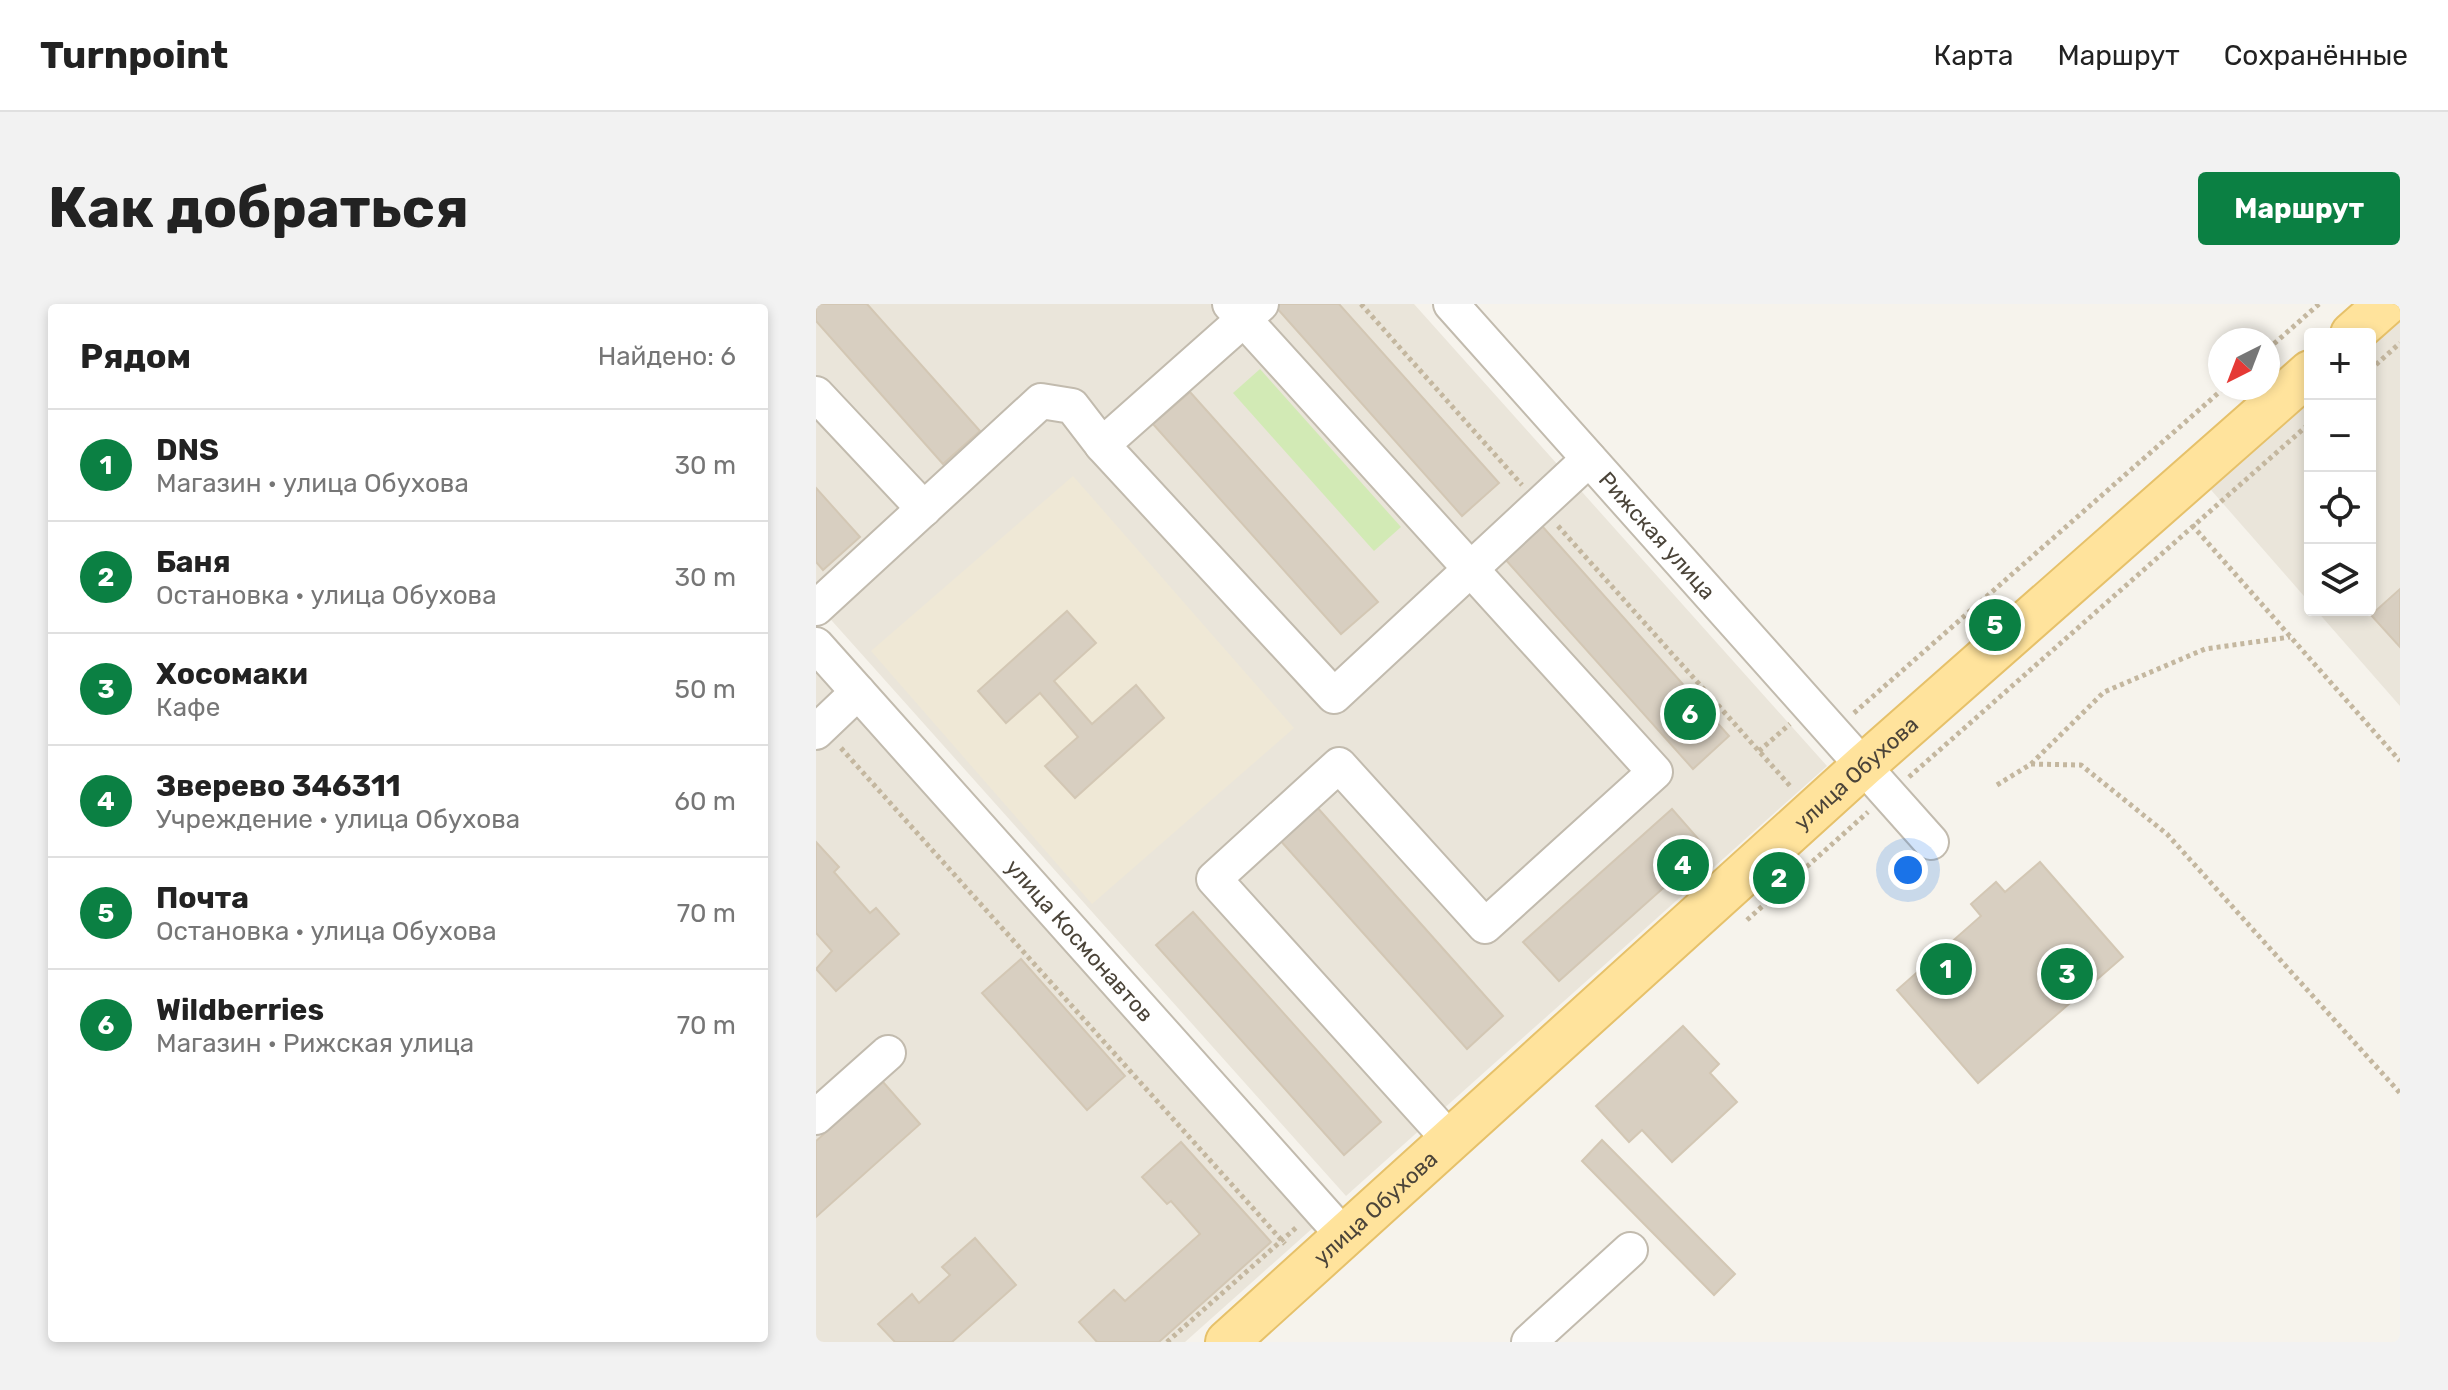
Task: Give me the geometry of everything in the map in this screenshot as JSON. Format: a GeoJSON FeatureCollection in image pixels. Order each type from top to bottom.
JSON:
{"type":"FeatureCollection","features":[{"type":"Feature","properties":{"kind":"main road"},"geometry":{"type":"LineString","coordinates":[[2359,328],[2386,304]]}},
{"type":"Feature","properties":{"kind":"main road","name":"улица Обухова"},"geometry":{"type":"LineString","coordinates":[[1238,1338],[1295,1254],[1331,1222],[1451,1141],[1863,766],[2181,512],[2304,379]]}},
{"type":"Feature","properties":{"kind":"street","name":"Рижская улица"},"geometry":{"type":"LineString","coordinates":[[1451,304],[1931,842]]}},
{"type":"Feature","properties":{"kind":"street"},"geometry":{"type":"LineString","coordinates":[[1102,445],[1245,309],[1468,568],[1655,772],[1485,926],[1339,765],[1214,879],[1451,1141]]}},
{"type":"Feature","properties":{"kind":"street"},"geometry":{"type":"LineString","coordinates":[[816,394],[924,509]]}},
{"type":"Feature","properties":{"kind":"street"},"geometry":{"type":"LineString","coordinates":[[816,608],[1041,401],[1072,406],[1102,445],[1334,696],[1468,568],[1589,459]]}},
{"type":"Feature","properties":{"kind":"street","name":"улица Космонавтов"},"geometry":{"type":"LineString","coordinates":[[816,645],[1331,1222]]}},
{"type":"Feature","properties":{"kind":"street"},"geometry":{"type":"LineString","coordinates":[[819,729],[858,692]]}},
{"type":"Feature","properties":{"kind":"street"},"geometry":{"type":"LineString","coordinates":[[816,1117],[888,1053]]}},
{"type":"Feature","properties":{"kind":"street"},"geometry":{"type":"LineString","coordinates":[[1529,1342],[1630,1250]]}},
{"type":"Feature","properties":{"kind":"path"},"geometry":{"type":"LineString","coordinates":[[2280,338],[2319,304]]}},
{"type":"Feature","properties":{"kind":"path"},"geometry":{"type":"LineString","coordinates":[[2376,365],[2400,343]]}},
{"type":"Feature","properties":{"kind":"path"},"geometry":{"type":"LineString","coordinates":[[1847,706],[1855,715],[2210,400]]}},
{"type":"Feature","properties":{"kind":"path"},"geometry":{"type":"LineString","coordinates":[[1907,778],[2181,512],[2304,427]]}},
{"type":"Feature","properties":{"kind":"path"},"geometry":{"type":"LineString","coordinates":[[2181,512],[2400,761]]}},
{"type":"Feature","properties":{"kind":"path"},"geometry":{"type":"LineString","coordinates":[[1997,785],[2031,764],[2104,692],[2205,649],[2291,637]]}},
{"type":"Feature","properties":{"kind":"path"},"geometry":{"type":"LineString","coordinates":[[819,729],[1295,1254]]}},
{"type":"Feature","properties":{"kind":"path"},"geometry":{"type":"LineString","coordinates":[[2031,764],[2081,765],[2167,834],[2400,1093]]}},
{"type":"Feature","properties":{"kind":"path"},"geometry":{"type":"LineString","coordinates":[[1167,1342],[1295,1254],[1331,1222]]}},
{"type":"Feature","properties":{"kind":"shaded area"},"geometry":{"type":"Polygon","coordinates":[[[816,304],[1414,304],[1827,766],[1346,1196],[816,603],[816,304]]]}},
{"type":"Feature","properties":{"kind":"shaded area"},"geometry":{"type":"Polygon","coordinates":[[[2400,311],[2400,706],[2321,616],[2376,616],[2376,332],[2400,311]]]}},
{"type":"Feature","properties":{"kind":"shaded area"},"geometry":{"type":"Polygon","coordinates":[[[2304,395],[2304,596],[2205,483],[2304,395]]]}},
{"type":"Feature","properties":{"kind":"shaded area"},"geometry":{"type":"Polygon","coordinates":[[[1073,476],[1294,728],[1092,904],[871,651],[1073,476]]]}},
{"type":"Feature","properties":{"kind":"shaded area"},"geometry":{"type":"Polygon","coordinates":[[[816,669],[1315,1226],[1185,1342],[816,1342],[816,669]]]}},
{"type":"Feature","properties":{"kind":"green space"},"geometry":{"type":"Polygon","coordinates":[[[1260,369],[1401,527],[1374,551],[1233,393],[1260,369]]]}},
{"type":"Feature","properties":{"kind":"building"},"geometry":{"type":"Polygon","coordinates":[[[816,304],[867,304],[980,431],[943,464],[816,321],[816,304]]]}},
{"type":"Feature","properties":{"kind":"building"},"geometry":{"type":"Polygon","coordinates":[[[1339,304],[1499,483],[1462,516],[1275,306],[1339,304]]]}},
{"type":"Feature","properties":{"kind":"building"},"geometry":{"type":"Polygon","coordinates":[[[1190,392],[1378,602],[1341,634],[1153,424],[1190,392]]]}},
{"type":"Feature","properties":{"kind":"building"},"geometry":{"type":"Polygon","coordinates":[[[816,488],[860,537],[823,570],[816,562],[816,488]]]}},
{"type":"Feature","properties":{"kind":"building"},"geometry":{"type":"Polygon","coordinates":[[[1542,526],[1729,736],[1693,769],[1505,559],[1542,526]]]}},
{"type":"Feature","properties":{"kind":"building"},"geometry":{"type":"Polygon","coordinates":[[[2400,589],[2400,647],[2372,616],[2376,616],[2376,611],[2400,589]]]}},
{"type":"Feature","properties":{"kind":"building"},"geometry":{"type":"Polygon","coordinates":[[[1067,611],[1096,643],[1054,681],[1092,724],[1136,685],[1164,718],[1075,798],[1045,766],[1078,737],[1040,693],[1006,723],[978,691],[1067,611]]]}},
{"type":"Feature","properties":{"kind":"building"},"geometry":{"type":"Polygon","coordinates":[[[1316,806],[1503,1016],[1467,1049],[1279,839],[1316,806]]]}},
{"type":"Feature","properties":{"kind":"building"},"geometry":{"type":"Polygon","coordinates":[[[1672,809],[1707,849],[1559,981],[1523,942],[1672,809]]]}},
{"type":"Feature","properties":{"kind":"building"},"geometry":{"type":"Polygon","coordinates":[[[816,842],[839,867],[834,872],[870,913],[876,908],[899,934],[836,991],[816,969],[832,951],[816,933],[816,842]]]}},
{"type":"Feature","properties":{"kind":"building"},"geometry":{"type":"Polygon","coordinates":[[[2040,862],[2123,957],[1978,1083],[1897,990],[1981,916],[1971,904],[1996,882],[2005,892],[2040,862]]]}},
{"type":"Feature","properties":{"kind":"building"},"geometry":{"type":"Polygon","coordinates":[[[1193,912],[1381,1122],[1344,1155],[1156,945],[1193,912]]]}},
{"type":"Feature","properties":{"kind":"building"},"geometry":{"type":"Polygon","coordinates":[[[1021,959],[1125,1076],[1087,1110],[982,993],[1021,959]]]}},
{"type":"Feature","properties":{"kind":"building"},"geometry":{"type":"Polygon","coordinates":[[[1683,1026],[1719,1064],[1710,1073],[1737,1102],[1672,1162],[1642,1130],[1629,1142],[1596,1106],[1683,1026]]]}},
{"type":"Feature","properties":{"kind":"building"},"geometry":{"type":"Polygon","coordinates":[[[883,1082],[920,1124],[816,1217],[816,1141],[883,1082]]]}},
{"type":"Feature","properties":{"kind":"building"},"geometry":{"type":"Polygon","coordinates":[[[1602,1140],[1735,1274],[1714,1295],[1582,1161],[1602,1140]]]}},
{"type":"Feature","properties":{"kind":"building"},"geometry":{"type":"Polygon","coordinates":[[[1181,1142],[1271,1242],[1159,1342],[1097,1342],[1079,1322],[1114,1290],[1125,1301],[1200,1234],[1171,1201],[1167,1204],[1142,1177],[1181,1142]]]}},
{"type":"Feature","properties":{"kind":"building"},"geometry":{"type":"Polygon","coordinates":[[[975,1238],[1016,1285],[952,1342],[895,1342],[878,1324],[912,1294],[919,1303],[950,1275],[942,1267],[975,1238]]]}},
{"type":"Feature","properties":{"kind":"place","name":"Почта"},"geometry":{"type":"Point","coordinates":[1995,625]}},
{"type":"Feature","properties":{"kind":"place","name":"Wildberries"},"geometry":{"type":"Point","coordinates":[1690,714]}},
{"type":"Feature","properties":{"kind":"place","name":"Зверево 346311"},"geometry":{"type":"Point","coordinates":[1683,865]}},
{"type":"Feature","properties":{"kind":"place","name":"Баня"},"geometry":{"type":"Point","coordinates":[1779,878]}},
{"type":"Feature","properties":{"kind":"place","name":"DNS"},"geometry":{"type":"Point","coordinates":[1946,969]}},
{"type":"Feature","properties":{"kind":"place","name":"Хосомаки"},"geometry":{"type":"Point","coordinates":[2067,974]}}]}
